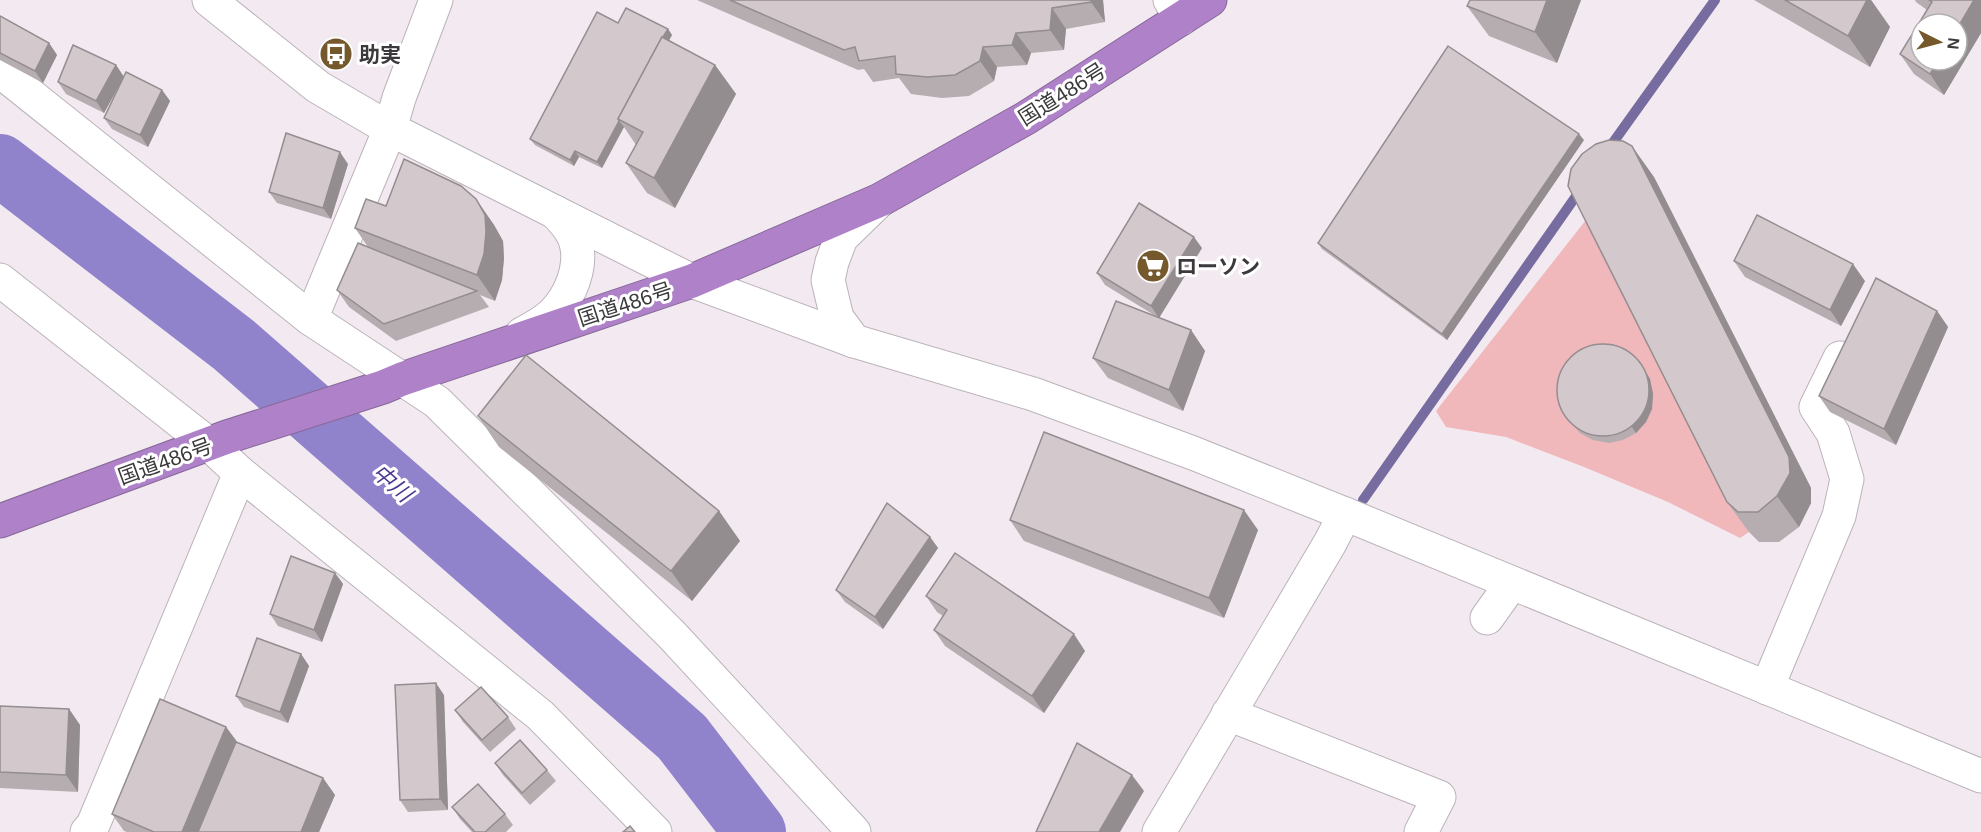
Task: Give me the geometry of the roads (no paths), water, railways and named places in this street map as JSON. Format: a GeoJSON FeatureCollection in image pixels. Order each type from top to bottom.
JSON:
{"type":"FeatureCollection","features":[{"type":"Feature","properties":{"kind":"highway","name":"国道486号"},"geometry":{"type":"LineString","coordinates":[[0,521],[218,441],[692,281],[880,200],[1026,118],[1175,9],[1210,0]]}},
{"type":"Feature","properties":{"kind":"street"},"geometry":{"type":"LineString","coordinates":[[209,0],[318,87],[390,129],[692,281],[854,341],[1033,394],[1193,453],[1981,776]]}},
{"type":"Feature","properties":{"kind":"street"},"geometry":{"type":"LineString","coordinates":[[310,319],[390,129],[399,98],[436,0]]}},
{"type":"Feature","properties":{"kind":"street"},"geometry":{"type":"LineString","coordinates":[[0,71],[392,383],[436,402],[672,635],[854,832]]}},
{"type":"Feature","properties":{"kind":"street"},"geometry":{"type":"LineString","coordinates":[[854,341],[837,318],[828,280],[842,238],[880,200]]}},
{"type":"Feature","properties":{"kind":"street"},"geometry":{"type":"LineString","coordinates":[[508,343],[546,320],[559,308],[574,280],[578,262],[577,248],[572,233],[555,212]]}},
{"type":"Feature","properties":{"kind":"street"},"geometry":{"type":"LineString","coordinates":[[0,280],[218,441],[240,473],[540,715],[655,832]]}},
{"type":"Feature","properties":{"kind":"street"},"geometry":{"type":"LineString","coordinates":[[1767,688],[1839,516],[1847,479],[1833,433],[1816,407],[1855,327]]}},
{"type":"Feature","properties":{"kind":"street"},"geometry":{"type":"LineString","coordinates":[[94,830],[240,473]]}},
{"type":"Feature","properties":{"kind":"street"},"geometry":{"type":"LineString","coordinates":[[1159,832],[1345,514]]}},
{"type":"Feature","properties":{"kind":"street"},"geometry":{"type":"LineString","coordinates":[[1487,618],[1512,583]]}},
{"type":"Feature","properties":{"kind":"street"},"geometry":{"type":"LineString","coordinates":[[1228,714],[1439,797],[1421,832]]}},
{"type":"Feature","properties":{"kind":"waterway"},"geometry":{"type":"LineString","coordinates":[[1607,151],[1715,0]]}},
{"type":"Feature","properties":{"kind":"waterway","name":"中川"},"geometry":{"type":"LineString","coordinates":[[0,165],[234,345],[682,737],[755,832]]}},
{"type":"Feature","properties":{"kind":"waterway"},"geometry":{"type":"LineString","coordinates":[[1363,500],[1581,189]]}},
{"type":"Feature","properties":{"kind":"place","name":"助実"},"geometry":{"type":"Point","coordinates":[336,54]}},
{"type":"Feature","properties":{"kind":"place","name":"ローソン"},"geometry":{"type":"Point","coordinates":[1153,266]}}]}
